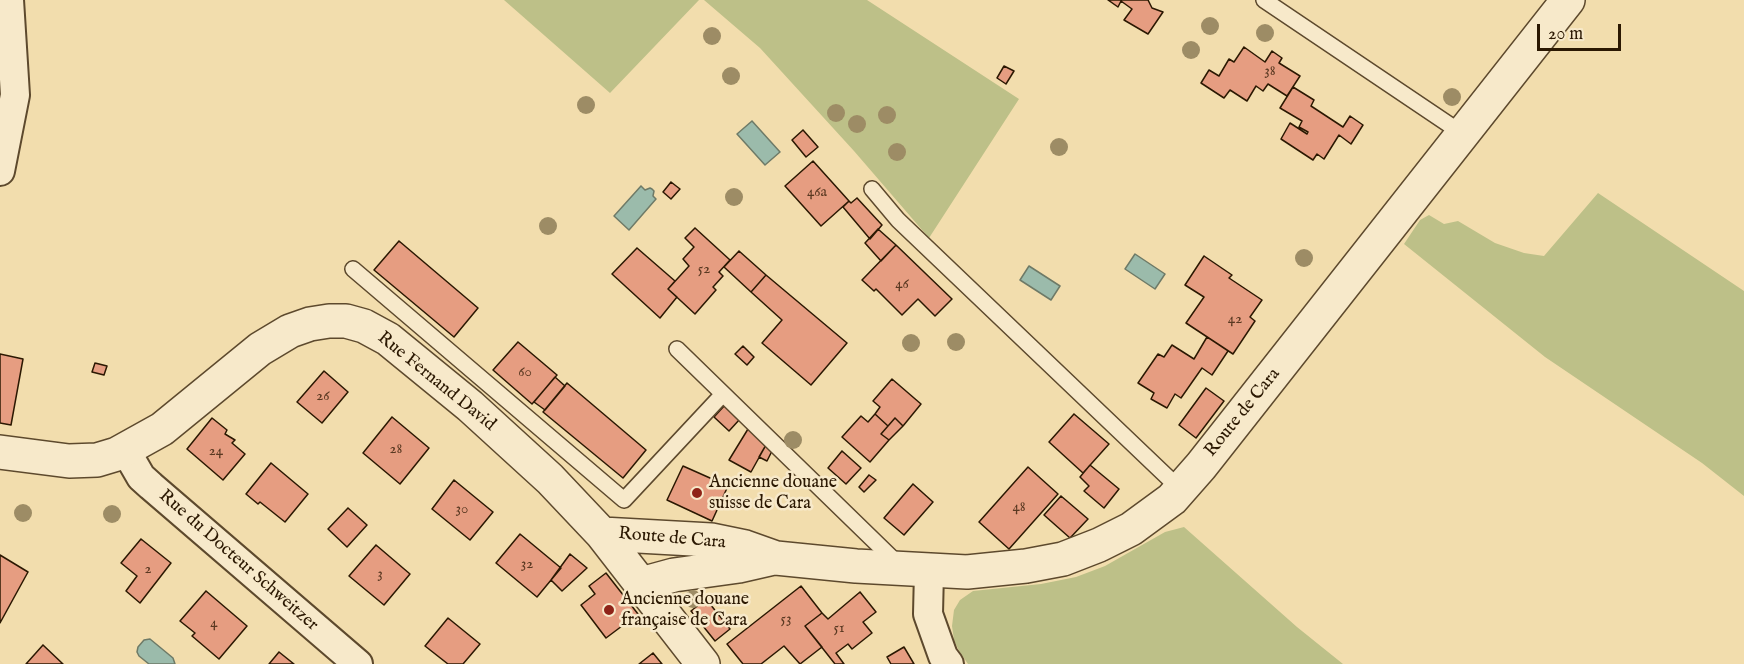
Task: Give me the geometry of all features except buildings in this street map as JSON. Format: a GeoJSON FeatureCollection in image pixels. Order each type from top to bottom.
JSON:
{"type":"FeatureCollection","features":[{"type":"Feature","properties":{"kind":"street"},"geometry":{"type":"LineString","coordinates":[[0,171],[15,95],[9,0]]}},
{"type":"Feature","properties":{"kind":"street","name":"Route de Cara"},"geometry":{"type":"LineString","coordinates":[[602,534],[722,541],[776,558],[916,571],[967,572],[999,570],[1062,559],[1099,545],[1131,529],[1162,507],[1180,490],[1274,375],[1568,0]]}},
{"type":"Feature","properties":{"kind":"street","name":"Rue Fernand David"},"geometry":{"type":"LineString","coordinates":[[0,452],[69,461],[97,459],[126,451],[162,429],[238,366],[275,339],[310,324],[345,321],[364,326],[387,339],[470,406],[550,479],[602,534],[703,664]]}},
{"type":"Feature","properties":{"kind":"street","name":"Rue du Docteur Schweitzer"},"geometry":{"type":"LineString","coordinates":[[126,451],[141,477],[358,664]]}},
{"type":"Feature","properties":{"kind":"street","name":"Route de Cara"},"geometry":{"type":"LineString","coordinates":[[641,584],[674,574],[739,566],[776,558]]}},
{"type":"Feature","properties":{"kind":"street"},"geometry":{"type":"LineString","coordinates":[[916,571],[928,614],[943,656],[949,664]]}},
{"type":"Feature","properties":{"kind":"lane"},"geometry":{"type":"LineString","coordinates":[[1264,0],[1463,134]]}},
{"type":"Feature","properties":{"kind":"lane"},"geometry":{"type":"LineString","coordinates":[[872,189],[898,220],[1180,490]]}},
{"type":"Feature","properties":{"kind":"lane"},"geometry":{"type":"LineString","coordinates":[[353,269],[624,500],[723,394]]}},
{"type":"Feature","properties":{"kind":"lane"},"geometry":{"type":"LineString","coordinates":[[676,349],[916,571]]}},
{"type":"Feature","properties":{"kind":"green space"},"geometry":{"type":"Polygon","coordinates":[[[504,0],[699,0],[610,93],[504,0]]]}},
{"type":"Feature","properties":{"kind":"green space"},"geometry":{"type":"Polygon","coordinates":[[[704,0],[867,0],[1019,99],[929,238],[760,48],[704,0]]]}},
{"type":"Feature","properties":{"kind":"green space"},"geometry":{"type":"Polygon","coordinates":[[[1598,193],[1744,291],[1744,496],[1702,463],[1545,357],[1404,244],[1420,220],[1429,215],[1444,224],[1458,221],[1495,243],[1524,253],[1544,256],[1598,193]]]}},
{"type":"Feature","properties":{"kind":"green space"},"geometry":{"type":"Polygon","coordinates":[[[1184,527],[1297,627],[1343,664],[968,664],[959,651],[954,640],[952,626],[954,610],[960,600],[973,591],[1041,584],[1076,577],[1105,566],[1165,532],[1184,527]]]}},
{"type":"Feature","properties":{"kind":"shaded area"},"geometry":{"type":"Polygon","coordinates":[[[752,121],[780,152],[765,165],[737,134],[752,121]]]}},
{"type":"Feature","properties":{"kind":"shaded area"},"geometry":{"type":"Polygon","coordinates":[[[641,186],[645,190],[652,189],[656,199],[629,230],[614,216],[641,186]]]}},
{"type":"Feature","properties":{"kind":"shaded area"},"geometry":{"type":"Polygon","coordinates":[[[1135,254],[1165,274],[1155,289],[1125,269],[1135,254]]]}},
{"type":"Feature","properties":{"kind":"shaded area"},"geometry":{"type":"Polygon","coordinates":[[[1029,266],[1060,286],[1051,300],[1020,280],[1029,266]]]}},
{"type":"Feature","properties":{"kind":"shaded area"},"geometry":{"type":"Polygon","coordinates":[[[150,639],[173,658],[175,664],[149,664],[139,656],[138,647],[144,640],[150,639]]]}},
{"type":"Feature","properties":{"kind":"place","name":"Ancienne douane suisse de Cara"},"geometry":{"type":"Point","coordinates":[697,493]}},
{"type":"Feature","properties":{"kind":"place","name":"Ancienne douane française de Cara"},"geometry":{"type":"Point","coordinates":[609,610]}}]}
